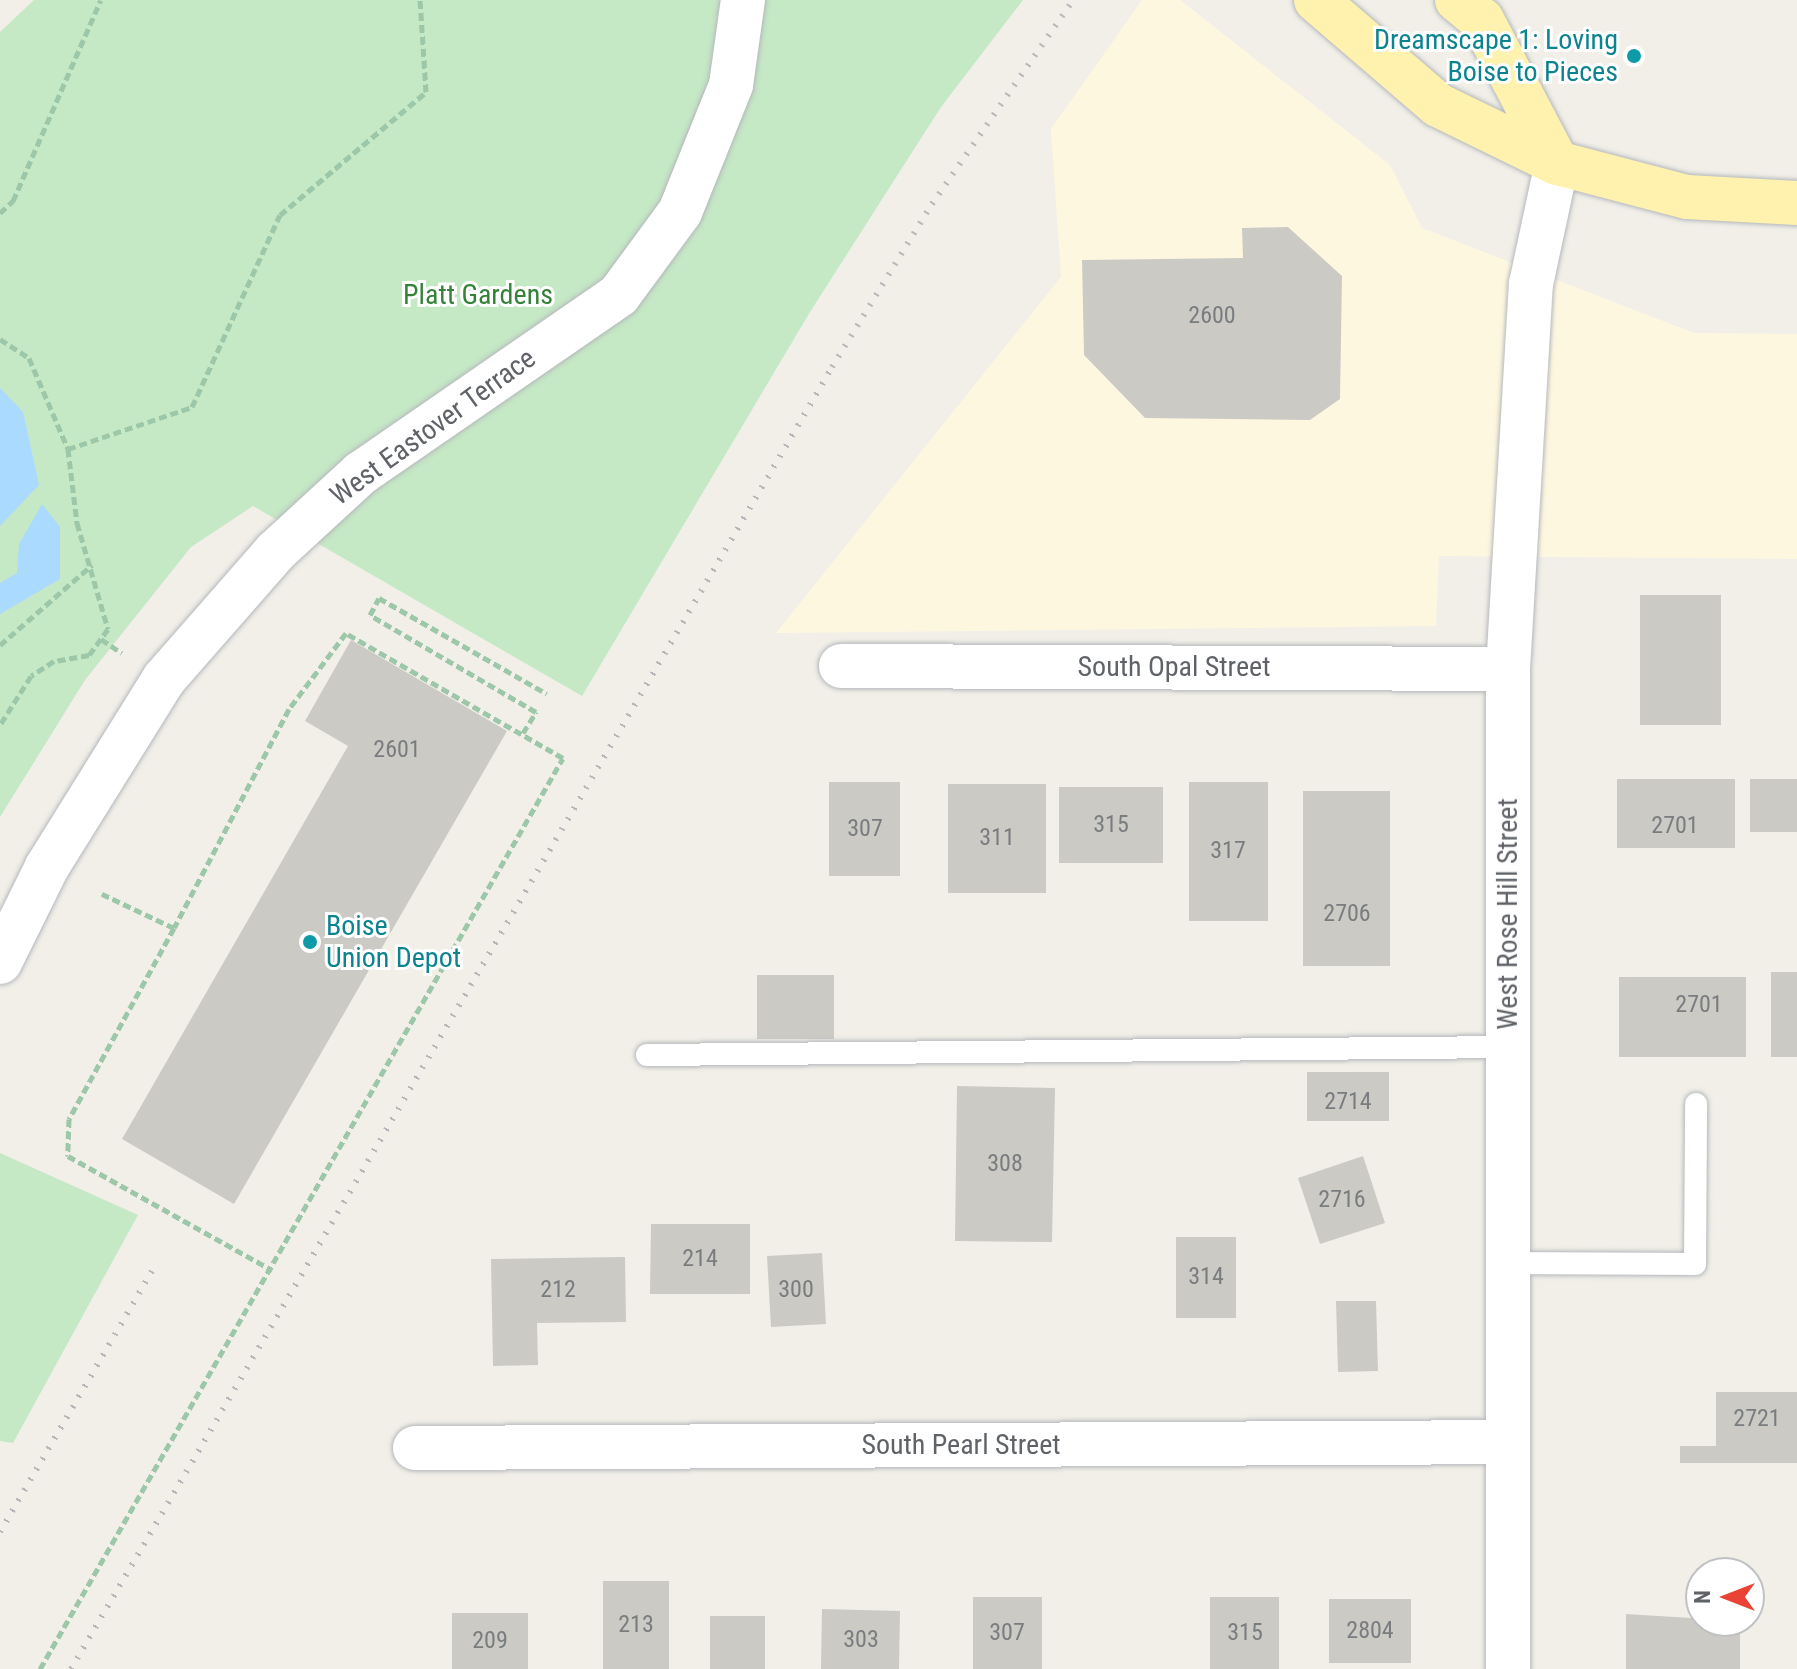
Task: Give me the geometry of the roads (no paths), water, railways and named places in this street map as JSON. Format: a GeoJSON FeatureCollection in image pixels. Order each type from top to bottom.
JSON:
{"type":"FeatureCollection","features":[{"type":"Feature","properties":{"kind":"main road"},"geometry":{"type":"LineString","coordinates":[[1316,0],[1438,105],[1557,163],[1687,197],[1797,203]]}},
{"type":"Feature","properties":{"kind":"main road"},"geometry":{"type":"LineString","coordinates":[[1457,0],[1482,20],[1557,163]]}},
{"type":"Feature","properties":{"kind":"street","name":"West Eastover Terrace"},"geometry":{"type":"LineString","coordinates":[[0,962],[47,867],[164,679],[275,552],[361,473],[619,295],[680,212],[731,85],[743,0]]}},
{"type":"Feature","properties":{"kind":"street","name":"West Rose Hill Street"},"geometry":{"type":"LineString","coordinates":[[1508,1669],[1508,669],[1531,284],[1557,163]]}},
{"type":"Feature","properties":{"kind":"street","name":"South Opal Street"},"geometry":{"type":"LineString","coordinates":[[841,666],[1508,669]]}},
{"type":"Feature","properties":{"kind":"street","name":"South Pearl Street"},"geometry":{"type":"LineString","coordinates":[[415,1448],[1508,1442]]}},
{"type":"Feature","properties":{"kind":"lane"},"geometry":{"type":"LineString","coordinates":[[647,1055],[1508,1047]]}},
{"type":"Feature","properties":{"kind":"lane"},"geometry":{"type":"LineString","coordinates":[[1508,1263],[1695,1264],[1696,1104]]}},
{"type":"Feature","properties":{"kind":"water"},"geometry":{"type":"Polygon","coordinates":[[[0,388],[23,412],[39,485],[0,526],[0,388]]]}},
{"type":"Feature","properties":{"kind":"water"},"geometry":{"type":"Polygon","coordinates":[[[42,504],[60,527],[60,579],[0,614],[0,583],[17,573],[19,544],[42,504]]]}},
{"type":"Feature","properties":{"kind":"railway"},"geometry":{"type":"LineString","coordinates":[[71,1669],[832,367],[932,204],[1073,0]]}},
{"type":"Feature","properties":{"kind":"railway"},"geometry":{"type":"LineString","coordinates":[[0,1532],[152,1271]]}},
{"type":"Feature","properties":{"kind":"place","name":"Dreamscape 1: Loving Boise to Pieces"},"geometry":{"type":"Point","coordinates":[1634,56]}},
{"type":"Feature","properties":{"kind":"place","name":"Boise Union Depot"},"geometry":{"type":"Point","coordinates":[310,942]}},
{"type":"Feature","properties":{"kind":"park label","name":"Platt Gardens"},"geometry":{"type":"Point","coordinates":[478,295]}}]}
